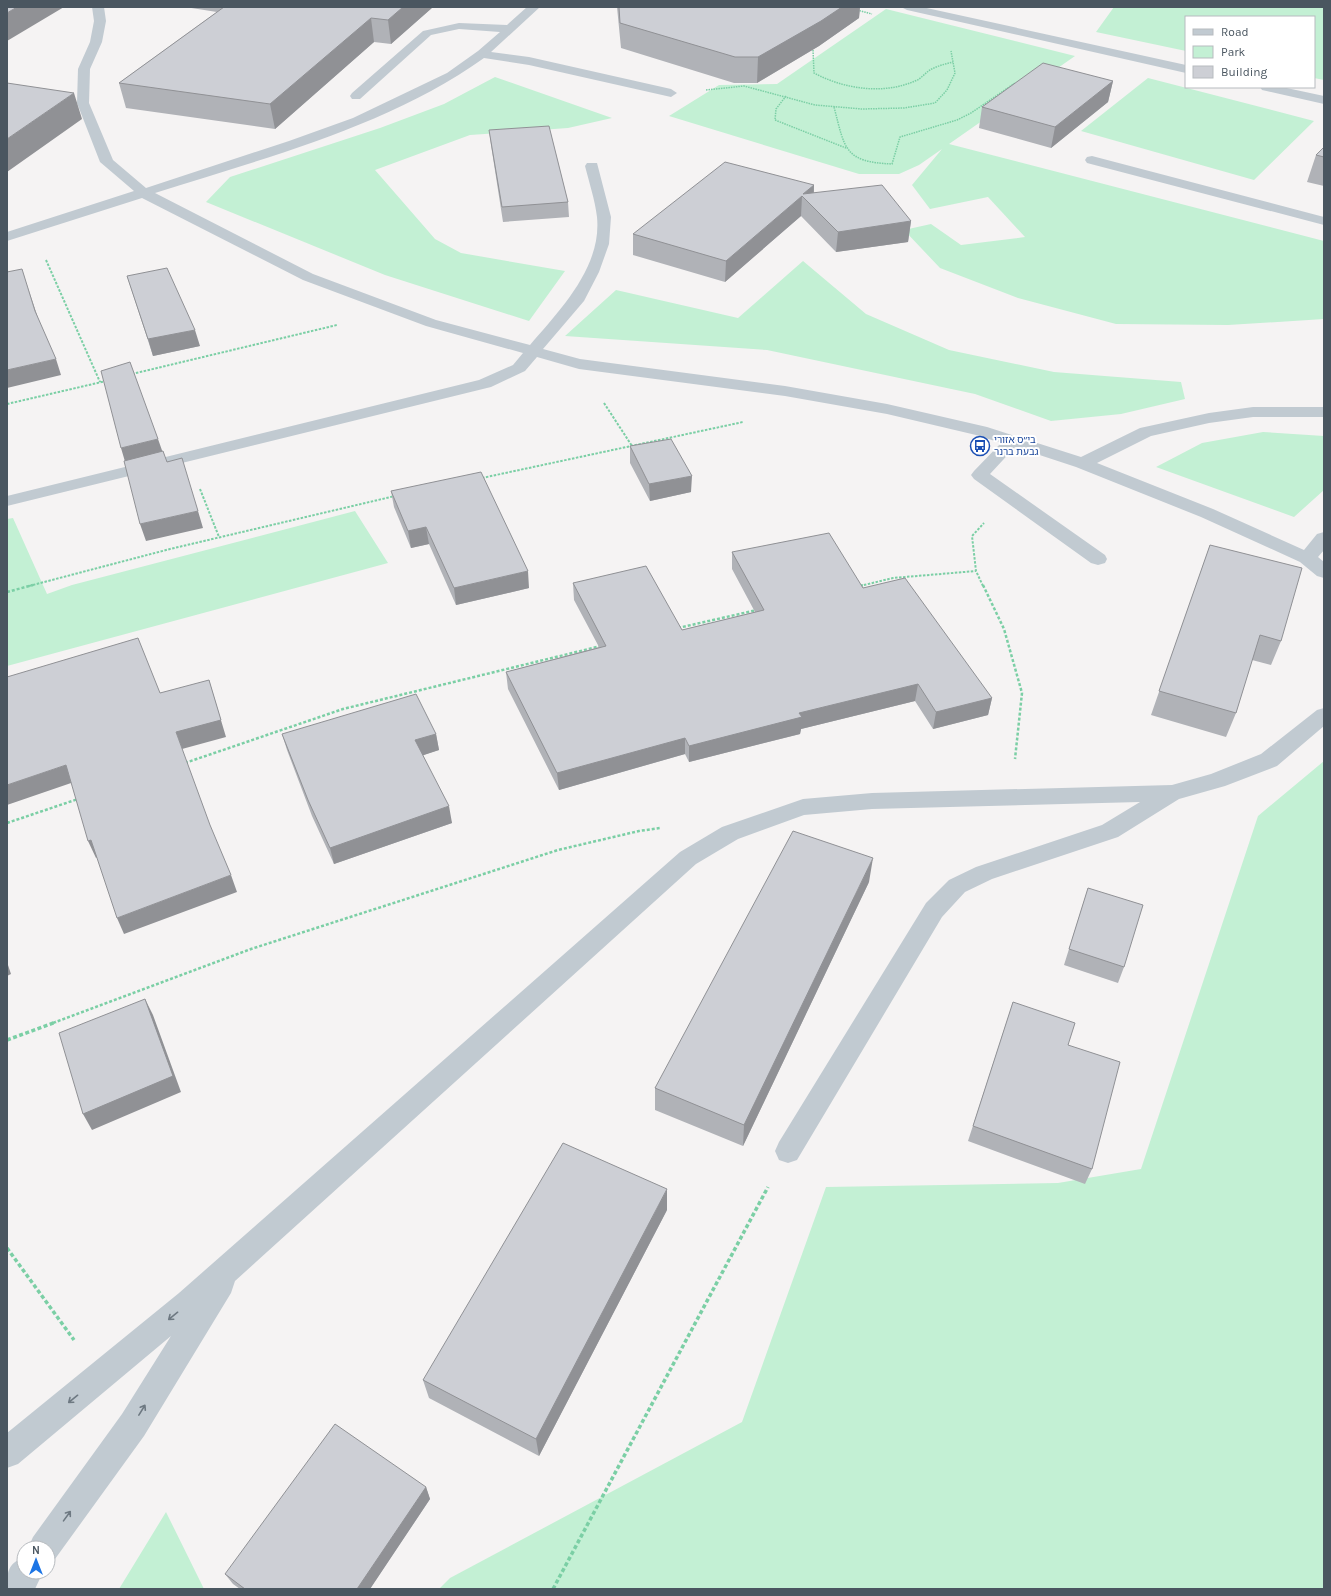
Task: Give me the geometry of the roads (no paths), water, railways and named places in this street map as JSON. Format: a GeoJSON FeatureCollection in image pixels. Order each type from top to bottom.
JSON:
{"type":"FeatureCollection","features":[{"type":"Feature","properties":{"kind":"street"},"geometry":{"type":"LineString","coordinates":[[98,7],[100,21],[96,42],[84,69],[83,103],[106,162],[144,192],[308,277],[431,323],[580,364],[785,391],[887,409],[981,431],[1082,463],[1207,513],[1307,558],[1324,572]]}},
{"type":"Feature","properties":{"kind":"street"},"geometry":{"type":"LineString","coordinates":[[7,238],[294,144],[357,121],[451,76],[482,54],[534,7]]}},
{"type":"Feature","properties":{"kind":"street"},"geometry":{"type":"LineString","coordinates":[[907,7],[1185,69]]}},
{"type":"Feature","properties":{"kind":"street"},"geometry":{"type":"LineString","coordinates":[[356,96],[427,33],[444,28],[459,26],[511,29]]}},
{"type":"Feature","properties":{"kind":"street"},"geometry":{"type":"LineString","coordinates":[[482,54],[529,61],[671,93]]}},
{"type":"Feature","properties":{"kind":"street"},"geometry":{"type":"LineString","coordinates":[[1270,88],[1324,100]]}},
{"type":"Feature","properties":{"kind":"street"},"geometry":{"type":"LineString","coordinates":[[1092,160],[1324,221]]}},
{"type":"Feature","properties":{"kind":"street"},"geometry":{"type":"LineString","coordinates":[[7,500],[485,384],[519,368],[576,301],[592,272],[602,244],[604,217],[592,166]]}},
{"type":"Feature","properties":{"kind":"street"},"geometry":{"type":"LineString","coordinates":[[1082,463],[1146,432],[1209,418],[1253,412],[1324,412]]}},
{"type":"Feature","properties":{"kind":"street"},"geometry":{"type":"LineString","coordinates":[[1012,441],[980,475],[1098,559]]}},
{"type":"Feature","properties":{"kind":"street"},"geometry":{"type":"LineString","coordinates":[[1307,558],[1324,538]]}},
{"type":"Feature","properties":{"kind":"street"},"geometry":{"type":"LineString","coordinates":[[7,1453],[189,1303],[688,858],[730,833],[803,808],[872,801],[1172,793],[1217,780],[1269,760],[1324,716]]}},
{"type":"Feature","properties":{"kind":"street"},"geometry":{"type":"LineString","coordinates":[[788,1151],[934,910],[957,886],[984,873],[1110,831],[1172,793]]}},
{"type":"Feature","properties":{"kind":"street"},"geometry":{"type":"LineString","coordinates":[[50,1540],[133,1424],[234,1263]]}},
{"type":"Feature","properties":{"kind":"street"},"geometry":{"type":"LineString","coordinates":[[15,1589],[21,1580]]}},
{"type":"Feature","properties":{"kind":"place","name":"בי״ס אזורי גבעת ברנר"},"geometry":{"type":"Point","coordinates":[980,446]}}]}
